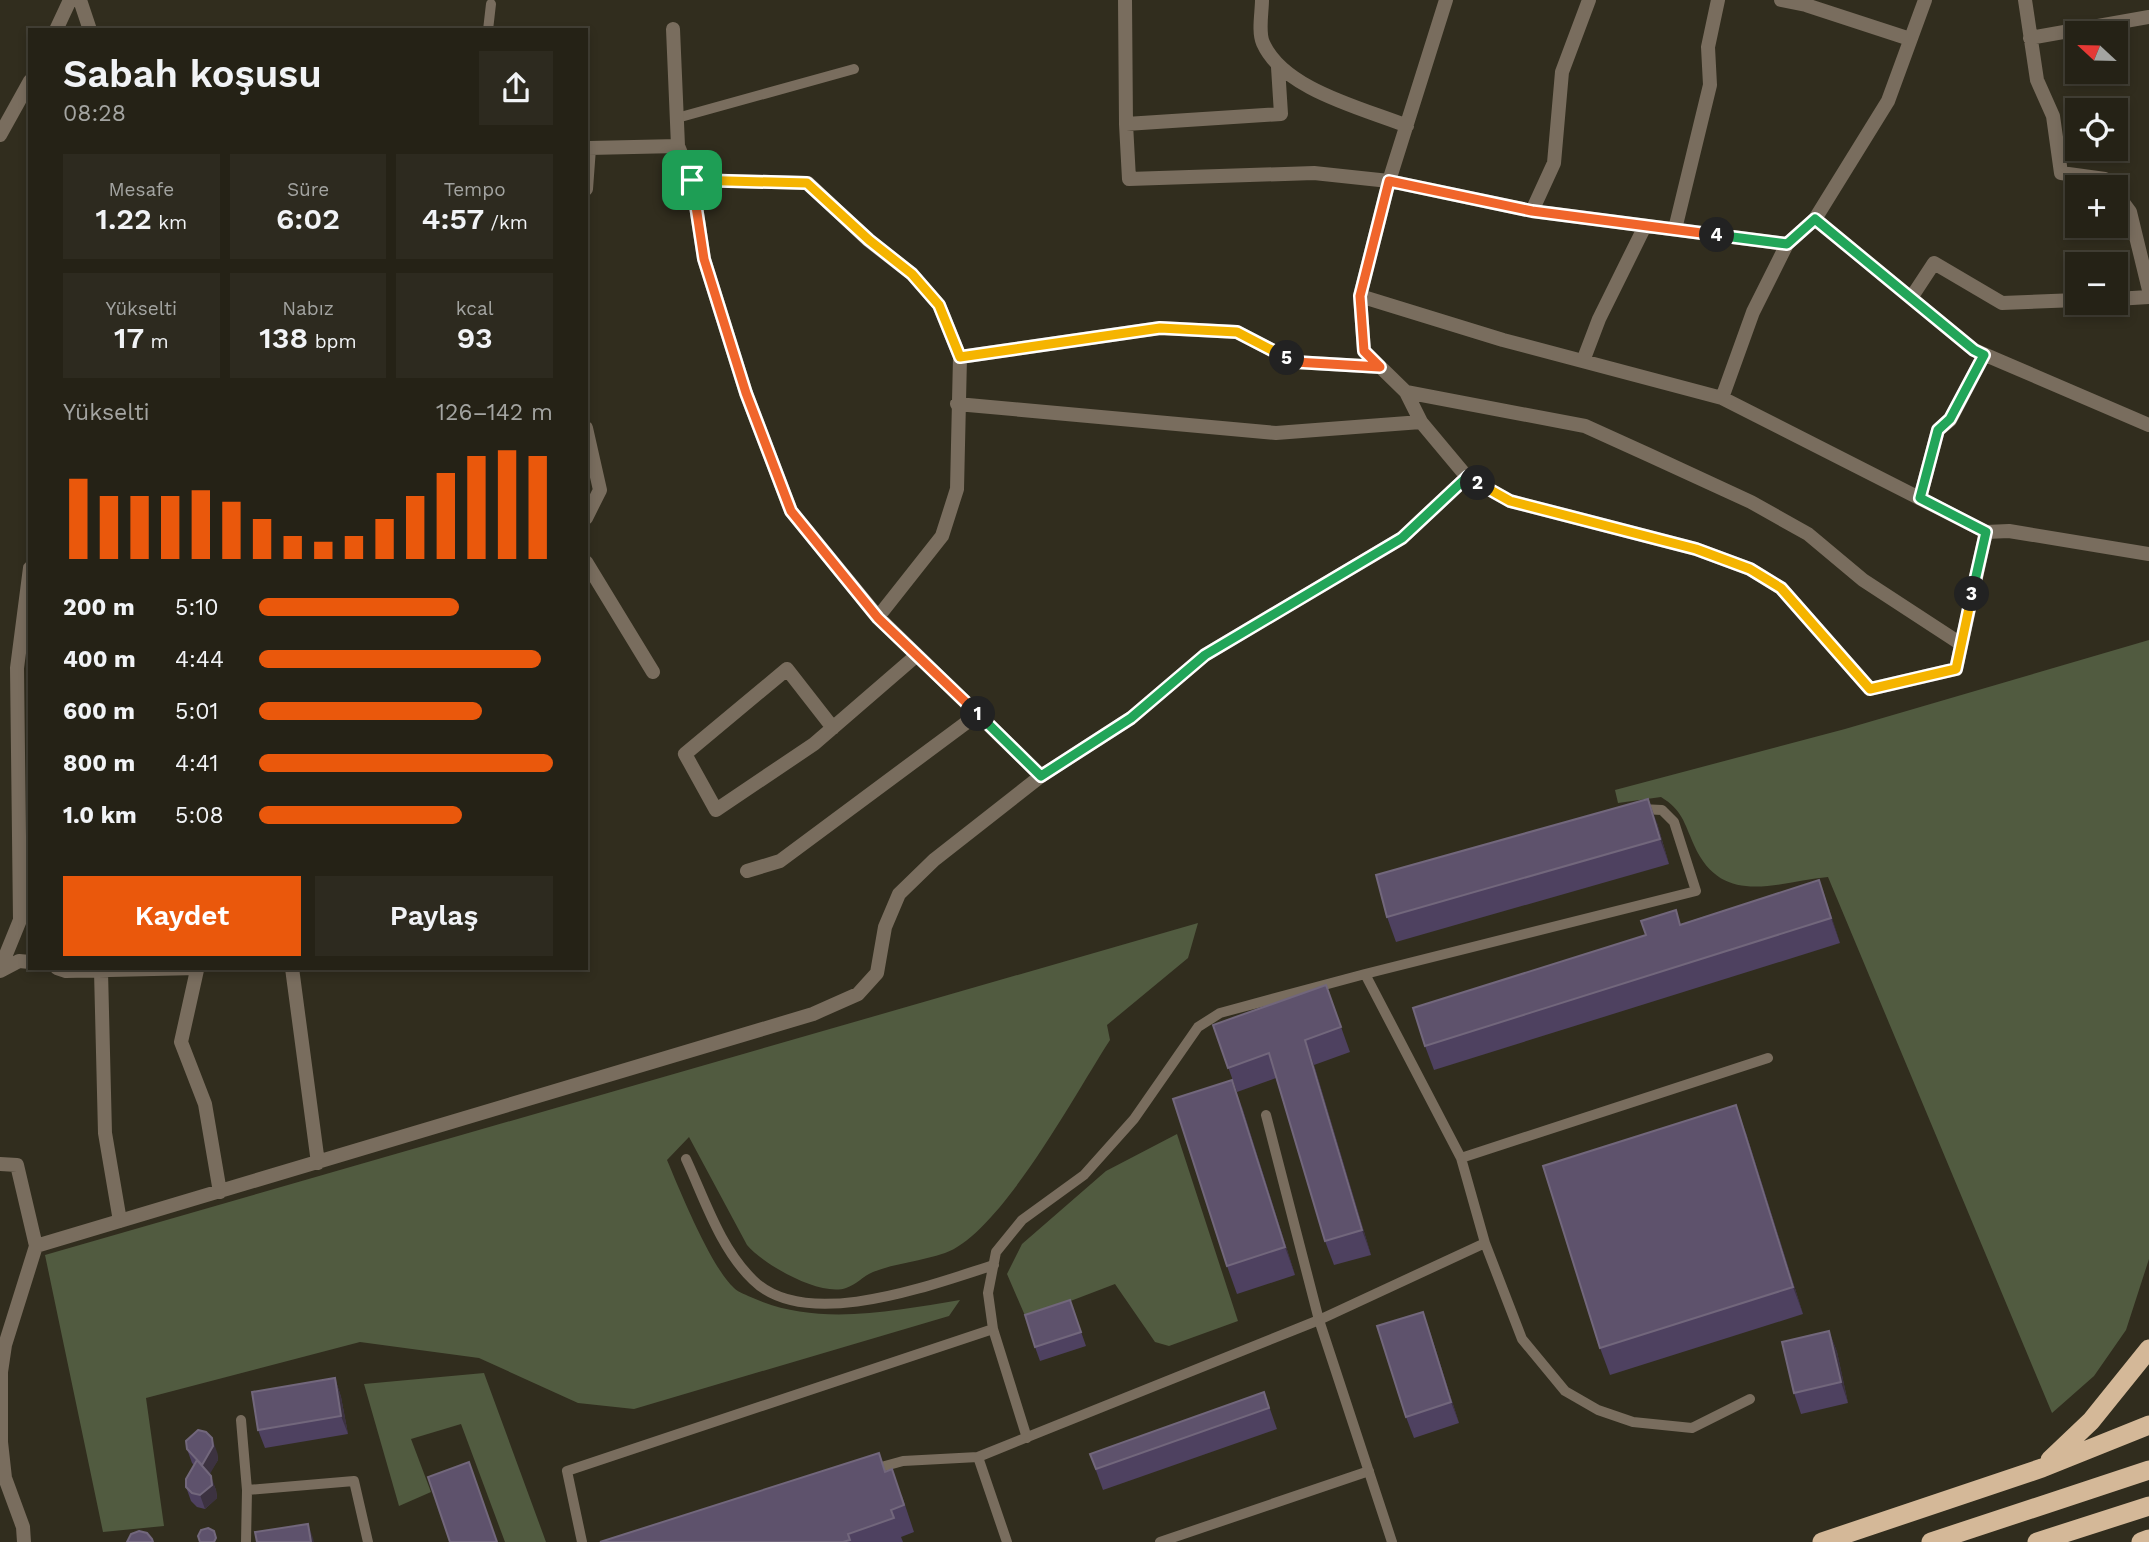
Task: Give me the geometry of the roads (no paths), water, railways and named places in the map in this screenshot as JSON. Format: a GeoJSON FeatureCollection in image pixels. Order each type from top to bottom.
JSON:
{"type":"FeatureCollection","features":[{"type":"Feature","properties":{"kind":"highway"},"geometry":{"type":"LineString","coordinates":[[2042,1468],[2091,1421],[2149,1349]]}},
{"type":"Feature","properties":{"kind":"highway"},"geometry":{"type":"LineString","coordinates":[[1822,1542],[2042,1468],[2149,1425]]}},
{"type":"Feature","properties":{"kind":"highway"},"geometry":{"type":"LineString","coordinates":[[1931,1542],[2149,1470]]}},
{"type":"Feature","properties":{"kind":"highway"},"geometry":{"type":"LineString","coordinates":[[2037,1542],[2149,1506]]}},
{"type":"Feature","properties":{"kind":"highway"},"geometry":{"type":"LineString","coordinates":[[2141,1542],[2149,1539]]}},
{"type":"Feature","properties":{"kind":"street"},"geometry":{"type":"LineString","coordinates":[[57,28],[70,0]]}},
{"type":"Feature","properties":{"kind":"street"},"geometry":{"type":"LineString","coordinates":[[80,0],[89,28]]}},
{"type":"Feature","properties":{"kind":"street"},"geometry":{"type":"LineString","coordinates":[[1125,0],[1129,179],[1314,173],[1389,181],[1532,211],[1787,244]]}},
{"type":"Feature","properties":{"kind":"street"},"geometry":{"type":"LineString","coordinates":[[1262,0],[1262,41],[1278,67],[1314,90],[1406,126]]}},
{"type":"Feature","properties":{"kind":"street"},"geometry":{"type":"LineString","coordinates":[[1446,0],[1389,181],[1360,296],[1364,351],[1406,392],[1421,422],[1467,477],[1510,501],[1696,549],[1750,569],[1781,588],[1870,689],[1956,669],[1986,532]]}},
{"type":"Feature","properties":{"kind":"street"},"geometry":{"type":"LineString","coordinates":[[1532,211],[1553,163],[1562,72],[1589,0]]}},
{"type":"Feature","properties":{"kind":"street"},"geometry":{"type":"LineString","coordinates":[[1675,229],[1710,85],[1708,47],[1718,0]]}},
{"type":"Feature","properties":{"kind":"street"},"geometry":{"type":"LineString","coordinates":[[1781,0],[1806,5],[1910,38]]}},
{"type":"Feature","properties":{"kind":"street"},"geometry":{"type":"LineString","coordinates":[[1722,398],[1753,312],[1787,244],[1815,219],[1888,101],[1925,0]]}},
{"type":"Feature","properties":{"kind":"street"},"geometry":{"type":"LineString","coordinates":[[2025,0],[2037,80],[2053,116],[2061,173],[2076,175]]}},
{"type":"Feature","properties":{"kind":"street"},"geometry":{"type":"LineString","coordinates":[[2030,38],[2149,17]]}},
{"type":"Feature","properties":{"kind":"street"},"geometry":{"type":"LineString","coordinates":[[673,29],[678,146],[692,180],[704,259],[746,393],[791,511],[878,618],[1041,776]]}},
{"type":"Feature","properties":{"kind":"street"},"geometry":{"type":"LineString","coordinates":[[1126,124],[1282,114],[1278,67]]}},
{"type":"Feature","properties":{"kind":"street"},"geometry":{"type":"LineString","coordinates":[[0,135],[28,85]]}},
{"type":"Feature","properties":{"kind":"street"},"geometry":{"type":"LineString","coordinates":[[588,148],[678,146]]}},
{"type":"Feature","properties":{"kind":"street"},"geometry":{"type":"LineString","coordinates":[[692,180],[807,183],[869,240],[912,274],[939,305],[960,357],[957,489],[942,536],[878,618]]}},
{"type":"Feature","properties":{"kind":"street"},"geometry":{"type":"LineString","coordinates":[[2128,209],[2149,290]]}},
{"type":"Feature","properties":{"kind":"street"},"geometry":{"type":"LineString","coordinates":[[1815,219],[1974,350],[2149,425]]}},
{"type":"Feature","properties":{"kind":"street"},"geometry":{"type":"LineString","coordinates":[[1583,361],[1599,319],[1645,226]]}},
{"type":"Feature","properties":{"kind":"street"},"geometry":{"type":"LineString","coordinates":[[1911,298],[1934,263],[2001,303],[2065,300]]}},
{"type":"Feature","properties":{"kind":"street"},"geometry":{"type":"LineString","coordinates":[[1360,296],[1722,398],[1986,532],[2009,531],[2149,554]]}},
{"type":"Feature","properties":{"kind":"street"},"geometry":{"type":"LineString","coordinates":[[2128,299],[2149,298]]}},
{"type":"Feature","properties":{"kind":"street"},"geometry":{"type":"LineString","coordinates":[[960,357],[1160,328],[1237,332],[1295,362],[1380,367]]}},
{"type":"Feature","properties":{"kind":"street"},"geometry":{"type":"LineString","coordinates":[[1920,498],[1938,430],[1950,419],[1984,355]]}},
{"type":"Feature","properties":{"kind":"street"},"geometry":{"type":"LineString","coordinates":[[1406,392],[1585,426],[1649,455],[1751,502],[1808,534],[1863,580],[1961,644]]}},
{"type":"Feature","properties":{"kind":"street"},"geometry":{"type":"LineString","coordinates":[[957,404],[1276,433],[1421,422]]}},
{"type":"Feature","properties":{"kind":"street"},"geometry":{"type":"LineString","coordinates":[[588,437],[600,490],[588,514]]}},
{"type":"Feature","properties":{"kind":"street"},"geometry":{"type":"LineString","coordinates":[[36,1246],[813,1014],[858,994],[877,973],[885,927],[899,894],[934,860],[1041,776],[1131,718],[1205,655],[1402,538],[1467,477]]}},
{"type":"Feature","properties":{"kind":"street"},"geometry":{"type":"LineString","coordinates":[[588,565],[653,672]]}},
{"type":"Feature","properties":{"kind":"street"},"geometry":{"type":"LineString","coordinates":[[0,970],[20,920],[17,668],[27,597]]}},
{"type":"Feature","properties":{"kind":"street"},"geometry":{"type":"LineString","coordinates":[[834,727],[787,669],[685,754],[716,810],[814,744],[834,727],[917,655]]}},
{"type":"Feature","properties":{"kind":"street"},"geometry":{"type":"LineString","coordinates":[[747,871],[780,861],[978,714]]}},
{"type":"Feature","properties":{"kind":"street"},"geometry":{"type":"LineString","coordinates":[[0,970],[19,961],[28,962]]}},
{"type":"Feature","properties":{"kind":"street"},"geometry":{"type":"LineString","coordinates":[[63,970],[149,970]]}},
{"type":"Feature","properties":{"kind":"street"},"geometry":{"type":"LineString","coordinates":[[197,970],[181,1042],[205,1104],[220,1192]]}},
{"type":"Feature","properties":{"kind":"street"},"geometry":{"type":"LineString","coordinates":[[292,970],[318,1163]]}},
{"type":"Feature","properties":{"kind":"street"},"geometry":{"type":"LineString","coordinates":[[101,971],[105,1133],[120,1221]]}},
{"type":"Feature","properties":{"kind":"street"},"geometry":{"type":"LineString","coordinates":[[0,1164],[18,1165],[36,1246],[5,1345],[1,1372],[3,1478],[23,1527],[24,1542]]}},
{"type":"Feature","properties":{"kind":"lane"},"geometry":{"type":"LineString","coordinates":[[488,28],[491,4]]}},
{"type":"Feature","properties":{"kind":"lane"},"geometry":{"type":"LineString","coordinates":[[677,118],[854,69]]}},
{"type":"Feature","properties":{"kind":"lane"},"geometry":{"type":"LineString","coordinates":[[1027,1438],[993,1329],[988,1293],[996,1252],[1023,1220],[1084,1175],[1134,1119],[1198,1027],[1220,1013],[1696,891],[1674,821],[1662,810],[1644,808],[1631,812]]}},
{"type":"Feature","properties":{"kind":"lane"},"geometry":{"type":"LineString","coordinates":[[1365,974],[1461,1158],[1485,1243],[1522,1339],[1564,1391],[1598,1410],[1633,1422],[1692,1428],[1750,1399]]}},
{"type":"Feature","properties":{"kind":"lane"},"geometry":{"type":"LineString","coordinates":[[1461,1158],[1768,1058]]}},
{"type":"Feature","properties":{"kind":"lane"},"geometry":{"type":"LineString","coordinates":[[1266,1115],[1319,1320],[1392,1542]]}},
{"type":"Feature","properties":{"kind":"lane"},"geometry":{"type":"LineString","coordinates":[[686,1159],[730,1252],[754,1282],[785,1298],[816,1303],[868,1303],[994,1265]]}},
{"type":"Feature","properties":{"kind":"lane"},"geometry":{"type":"LineString","coordinates":[[863,1473],[903,1461],[978,1457],[1319,1320],[1485,1243]]}},
{"type":"Feature","properties":{"kind":"lane"},"geometry":{"type":"LineString","coordinates":[[582,1542],[567,1471],[993,1329]]}},
{"type":"Feature","properties":{"kind":"lane"},"geometry":{"type":"LineString","coordinates":[[241,1420],[247,1490],[246,1542]]}},
{"type":"Feature","properties":{"kind":"lane"},"geometry":{"type":"LineString","coordinates":[[978,1457],[1007,1542]]}},
{"type":"Feature","properties":{"kind":"lane"},"geometry":{"type":"LineString","coordinates":[[1160,1542],[1369,1471]]}},
{"type":"Feature","properties":{"kind":"lane"},"geometry":{"type":"LineString","coordinates":[[247,1490],[354,1480],[368,1542]]}}]}
